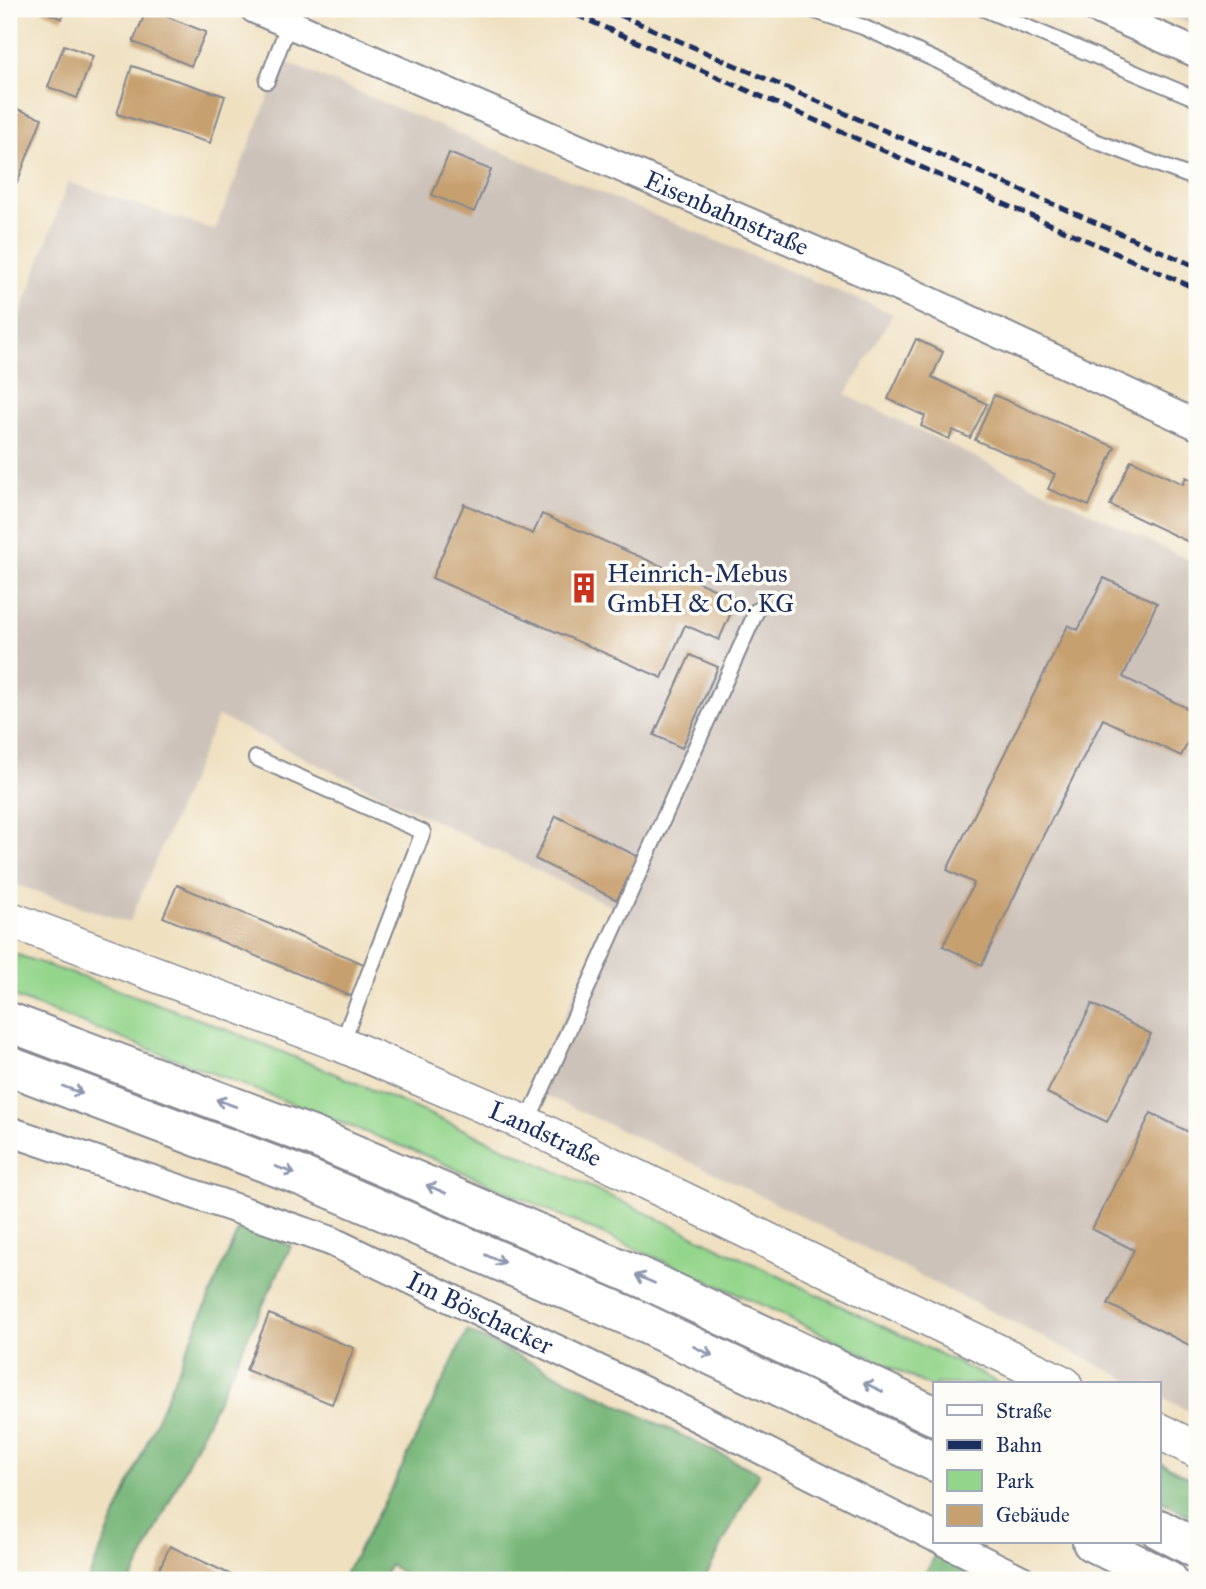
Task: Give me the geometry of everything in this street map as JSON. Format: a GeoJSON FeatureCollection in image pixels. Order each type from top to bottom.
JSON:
{"type":"FeatureCollection","features":[{"type":"Feature","properties":{"kind":"highway"},"geometry":{"type":"LineString","coordinates":[[9,1022],[314,1136],[647,1280],[933,1415]]}},
{"type":"Feature","properties":{"kind":"highway"},"geometry":{"type":"LineString","coordinates":[[9,1066],[301,1176],[582,1296],[933,1461]]}},
{"type":"Feature","properties":{"kind":"highway"},"geometry":{"type":"LineString","coordinates":[[1160,1530],[1197,1549]]}},
{"type":"Feature","properties":{"kind":"highway"},"geometry":{"type":"LineString","coordinates":[[1096,1544],[1168,1580]]}},
{"type":"Feature","properties":{"kind":"street","name":"Eisenbahnstraße"},"geometry":{"type":"LineString","coordinates":[[255,9],[905,290],[1197,425]]}},
{"type":"Feature","properties":{"kind":"street"},"geometry":{"type":"LineString","coordinates":[[1097,9],[1195,47]]}},
{"type":"Feature","properties":{"kind":"street","name":"Landstraße"},"geometry":{"type":"LineString","coordinates":[[9,919],[341,1044],[527,1124],[1060,1382]]}},
{"type":"Feature","properties":{"kind":"street","name":"Im Böschacker"},"geometry":{"type":"LineString","coordinates":[[9,1131],[331,1241],[698,1418],[933,1536]]}},
{"type":"Feature","properties":{"kind":"street"},"geometry":{"type":"LineString","coordinates":[[1160,1432],[1197,1450]]}},
{"type":"Feature","properties":{"kind":"street"},"geometry":{"type":"LineString","coordinates":[[949,1544],[1007,1577]]}},
{"type":"Feature","properties":{"kind":"lane"},"geometry":{"type":"LineString","coordinates":[[809,9],[863,27],[940,62],[1095,141],[1197,179]]}},
{"type":"Feature","properties":{"kind":"lane"},"geometry":{"type":"LineString","coordinates":[[985,9],[1197,99]]}},
{"type":"Feature","properties":{"kind":"lane"},"geometry":{"type":"LineString","coordinates":[[267,81],[289,23]]}},
{"type":"Feature","properties":{"kind":"lane"},"geometry":{"type":"LineString","coordinates":[[527,1124],[757,610]]}},
{"type":"Feature","properties":{"kind":"lane"},"geometry":{"type":"LineString","coordinates":[[256,758],[423,831],[341,1044]]}},
{"type":"Feature","properties":{"kind":"shaded area"},"geometry":{"type":"Polygon","coordinates":[[[1157,9],[1197,9],[1197,27],[1157,9]]]}},
{"type":"Feature","properties":{"kind":"shaded area"},"geometry":{"type":"Polygon","coordinates":[[[283,61],[893,314],[846,395],[1197,564],[1197,1415],[1160,1396],[1160,1382],[1132,1382],[727,1179],[532,1089],[613,907],[218,716],[129,923],[9,882],[9,347],[68,182],[215,230],[283,61]]]}},
{"type":"Feature","properties":{"kind":"green space"},"geometry":{"type":"Polygon","coordinates":[[[9,952],[238,1034],[547,1167],[997,1382],[933,1382],[933,1388],[769,1308],[420,1153],[9,995],[9,952]]]}},
{"type":"Feature","properties":{"kind":"green space"},"geometry":{"type":"Polygon","coordinates":[[[241,1223],[291,1246],[132,1580],[88,1580],[241,1223]]]}},
{"type":"Feature","properties":{"kind":"green space"},"geometry":{"type":"Polygon","coordinates":[[[467,1331],[759,1473],[704,1580],[413,1580],[390,1565],[381,1580],[342,1580],[393,1486],[467,1331]]]}},
{"type":"Feature","properties":{"kind":"green space"},"geometry":{"type":"Polygon","coordinates":[[[1160,1463],[1197,1482],[1197,1520],[1160,1501],[1160,1463]]]}},
{"type":"Feature","properties":{"kind":"green space"},"geometry":{"type":"Polygon","coordinates":[[[937,1554],[984,1580],[922,1580],[937,1554]]]}},
{"type":"Feature","properties":{"kind":"building"},"geometry":{"type":"Polygon","coordinates":[[[38,9],[66,9],[62,19],[38,9]]]}},
{"type":"Feature","properties":{"kind":"building"},"geometry":{"type":"Polygon","coordinates":[[[147,9],[206,32],[191,66],[133,42],[147,9]]]}},
{"type":"Feature","properties":{"kind":"building"},"geometry":{"type":"Polygon","coordinates":[[[64,45],[93,56],[77,98],[48,87],[64,45]]]}},
{"type":"Feature","properties":{"kind":"building"},"geometry":{"type":"Polygon","coordinates":[[[132,66],[225,96],[210,143],[117,114],[132,66]]]}},
{"type":"Feature","properties":{"kind":"building"},"geometry":{"type":"Polygon","coordinates":[[[14,108],[42,118],[17,183],[9,180],[9,122],[14,108]]]}},
{"type":"Feature","properties":{"kind":"building"},"geometry":{"type":"Polygon","coordinates":[[[449,153],[491,170],[474,212],[432,195],[449,153]]]}},
{"type":"Feature","properties":{"kind":"building"},"geometry":{"type":"Polygon","coordinates":[[[916,339],[943,352],[932,377],[987,404],[970,438],[953,430],[949,439],[921,426],[925,416],[888,399],[916,339]]]}},
{"type":"Feature","properties":{"kind":"building"},"geometry":{"type":"Polygon","coordinates":[[[994,395],[1115,447],[1089,506],[1048,489],[1055,474],[975,440],[994,395]]]}},
{"type":"Feature","properties":{"kind":"building"},"geometry":{"type":"Polygon","coordinates":[[[1131,460],[1183,484],[1186,477],[1197,483],[1197,546],[1110,505],[1131,460]]]}},
{"type":"Feature","properties":{"kind":"building","name":"Heinrich-Mebus GmbH & Co. KG"},"geometry":{"type":"Polygon","coordinates":[[[464,504],[533,534],[542,514],[737,599],[719,640],[685,625],[662,678],[432,578],[464,504]]]}},
{"type":"Feature","properties":{"kind":"building"},"geometry":{"type":"Polygon","coordinates":[[[1104,578],[1157,603],[1123,677],[1197,713],[1197,724],[1181,756],[1103,719],[1040,842],[982,965],[943,946],[974,883],[947,870],[1068,625],[1078,630],[1104,578]]]}},
{"type":"Feature","properties":{"kind":"building"},"geometry":{"type":"Polygon","coordinates":[[[690,655],[718,667],[682,748],[654,735],[690,655]]]}},
{"type":"Feature","properties":{"kind":"building"},"geometry":{"type":"Polygon","coordinates":[[[556,816],[639,857],[617,900],[535,859],[556,816]]]}},
{"type":"Feature","properties":{"kind":"building"},"geometry":{"type":"Polygon","coordinates":[[[177,885],[366,965],[353,997],[163,917],[177,885]]]}},
{"type":"Feature","properties":{"kind":"building"},"geometry":{"type":"Polygon","coordinates":[[[1092,1004],[1151,1034],[1107,1122],[1047,1093],[1092,1004]]]}},
{"type":"Feature","properties":{"kind":"building"},"geometry":{"type":"Polygon","coordinates":[[[1151,1113],[1197,1136],[1197,1349],[1108,1304],[1134,1250],[1092,1229],[1151,1113]]]}},
{"type":"Feature","properties":{"kind":"building"},"geometry":{"type":"Polygon","coordinates":[[[269,1314],[354,1348],[332,1404],[246,1370],[269,1314]]]}},
{"type":"Feature","properties":{"kind":"building"},"geometry":{"type":"Polygon","coordinates":[[[170,1546],[242,1580],[154,1580],[170,1546]]]}},
{"type":"Feature","properties":{"kind":"railway"},"geometry":{"type":"LineString","coordinates":[[563,9],[1197,289]]}},
{"type":"Feature","properties":{"kind":"railway"},"geometry":{"type":"LineString","coordinates":[[606,9],[1197,267]]}},
{"type":"Feature","properties":{"kind":"place","name":"Heinrich-Mebus GmbH & Co. KG"},"geometry":{"type":"Point","coordinates":[584,588]}}]}
